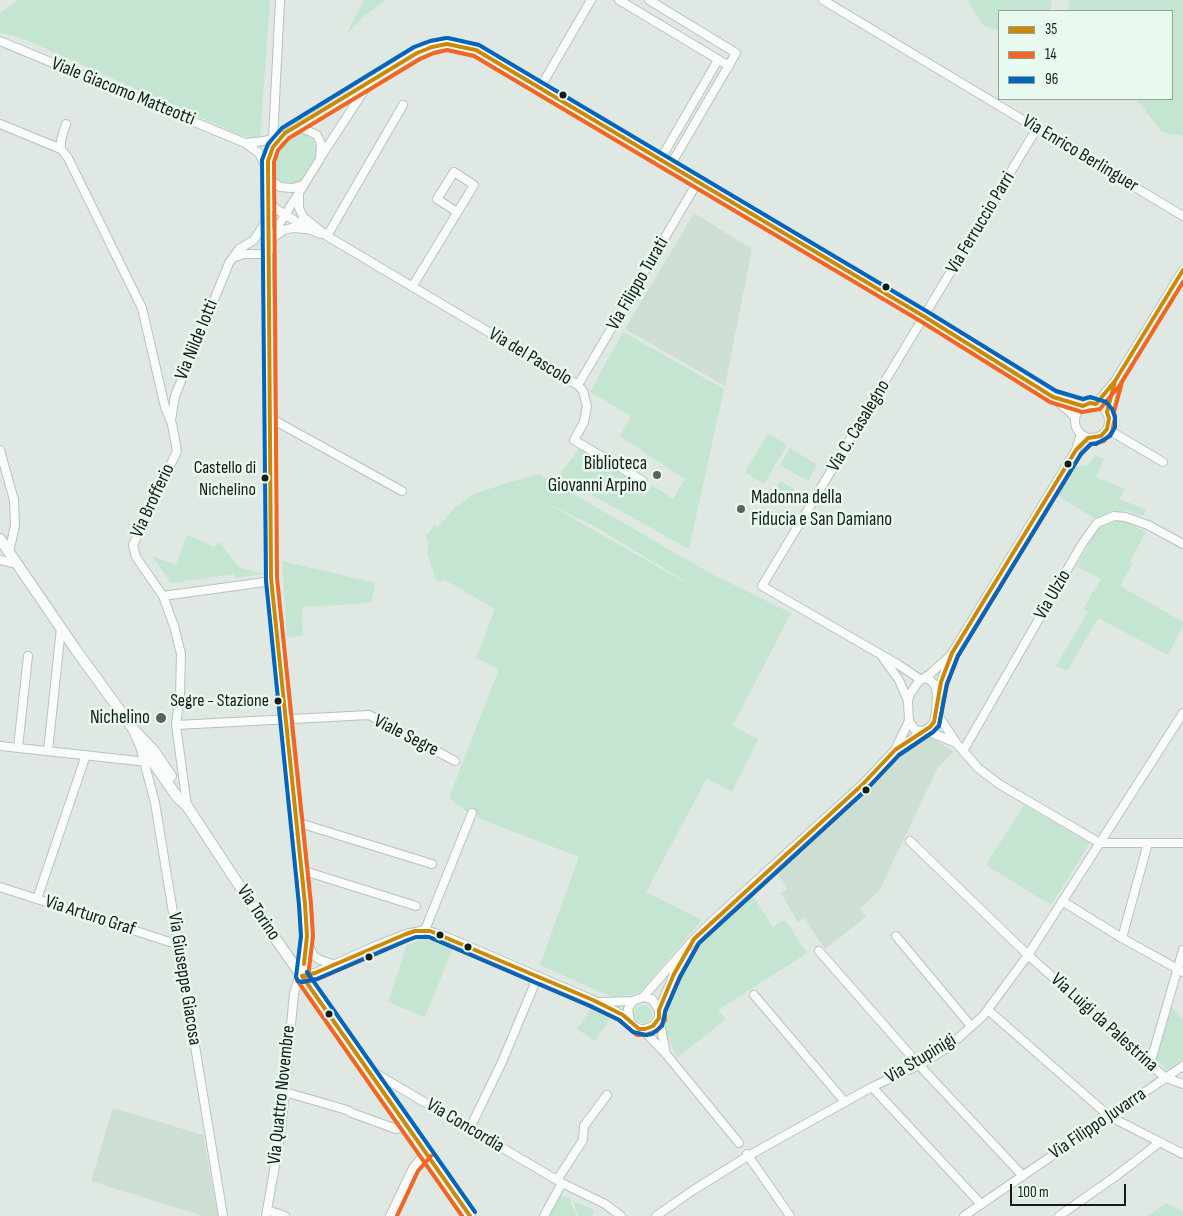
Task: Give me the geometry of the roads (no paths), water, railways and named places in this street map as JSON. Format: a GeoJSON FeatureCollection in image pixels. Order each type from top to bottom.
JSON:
{"type":"FeatureCollection","features":[{"type":"Feature","properties":{"kind":"main road","name":"Via Torino"},"geometry":{"type":"LineString","coordinates":[[0,539],[134,730],[154,751],[183,794],[187,806],[254,908],[470,1216]]}},
{"type":"Feature","properties":{"kind":"main road","name":"Via Torino"},"geometry":{"type":"LineString","coordinates":[[134,730],[147,762],[187,806]]}},
{"type":"Feature","properties":{"kind":"street"},"geometry":{"type":"LineString","coordinates":[[273,138],[280,0]]}},
{"type":"Feature","properties":{"kind":"street"},"geometry":{"type":"LineString","coordinates":[[540,88],[591,0]]}},
{"type":"Feature","properties":{"kind":"street"},"geometry":{"type":"LineString","coordinates":[[619,0],[729,66]]}},
{"type":"Feature","properties":{"kind":"street"},"geometry":{"type":"LineString","coordinates":[[648,0],[736,53],[670,166]]}},
{"type":"Feature","properties":{"kind":"street","name":"Via Enrico Berlinguer"},"geometry":{"type":"LineString","coordinates":[[823,0],[1183,216]]}},
{"type":"Feature","properties":{"kind":"street","name":"Viale Giacomo Matteotti"},"geometry":{"type":"LineString","coordinates":[[0,41],[245,143],[259,154],[268,174]]}},
{"type":"Feature","properties":{"kind":"street"},"geometry":{"type":"LineString","coordinates":[[245,143],[255,143],[273,138],[294,129],[417,53],[447,44],[476,50],[925,318],[1053,397],[1075,417]]}},
{"type":"Feature","properties":{"kind":"street"},"geometry":{"type":"LineString","coordinates":[[660,160],[718,60]]}},
{"type":"Feature","properties":{"kind":"street"},"geometry":{"type":"LineString","coordinates":[[268,254],[275,232],[370,81]]}},
{"type":"Feature","properties":{"kind":"street"},"geometry":{"type":"LineString","coordinates":[[327,236],[403,105]]}},
{"type":"Feature","properties":{"kind":"street"},"geometry":{"type":"LineString","coordinates":[[0,124],[61,149],[60,140],[66,124]]}},
{"type":"Feature","properties":{"kind":"street"},"geometry":{"type":"LineString","coordinates":[[294,129],[302,128],[317,135],[321,144],[320,159]]}},
{"type":"Feature","properties":{"kind":"street","name":"Via Ferruccio Parri"},"geometry":{"type":"LineString","coordinates":[[925,318],[1037,128]]}},
{"type":"Feature","properties":{"kind":"street"},"geometry":{"type":"LineString","coordinates":[[285,133],[273,147],[268,161],[272,581],[285,720]]}},
{"type":"Feature","properties":{"kind":"street","name":"Via Brofferio"},"geometry":{"type":"LineString","coordinates":[[61,149],[68,158],[142,308],[165,407],[172,424],[177,451],[133,545],[136,557],[163,596],[182,654],[176,725],[187,806]]}},
{"type":"Feature","properties":{"kind":"street"},"geometry":{"type":"LineString","coordinates":[[412,287],[474,184],[454,172],[437,199],[457,212]]}},
{"type":"Feature","properties":{"kind":"street"},"geometry":{"type":"LineString","coordinates":[[268,174],[280,187],[293,188],[303,185]]}},
{"type":"Feature","properties":{"kind":"street","name":"Via Filippo Turati"},"geometry":{"type":"LineString","coordinates":[[578,385],[697,183]]}},
{"type":"Feature","properties":{"kind":"street","name":"Via del Pascolo"},"geometry":{"type":"LineString","coordinates":[[299,193],[299,208],[303,217],[327,236],[578,385],[583,391],[587,406],[584,422],[574,440],[643,482]]}},
{"type":"Feature","properties":{"kind":"street","name":"Via del Pascolo"},"geometry":{"type":"LineString","coordinates":[[268,200],[276,209],[310,230]]}},
{"type":"Feature","properties":{"kind":"street"},"geometry":{"type":"LineString","coordinates":[[231,259],[240,249],[254,240],[268,217]]}},
{"type":"Feature","properties":{"kind":"street","name":"Via del Pascolo"},"geometry":{"type":"LineString","coordinates":[[273,238],[284,230],[292,228],[310,230],[327,236]]}},
{"type":"Feature","properties":{"kind":"street"},"geometry":{"type":"LineString","coordinates":[[231,259],[243,254],[268,254]]}},
{"type":"Feature","properties":{"kind":"street","name":"Via Nilde Iotti"},"geometry":{"type":"LineString","coordinates":[[172,424],[175,396],[231,259]]}},
{"type":"Feature","properties":{"kind":"street"},"geometry":{"type":"LineString","coordinates":[[1096,404],[1115,381],[1183,270]]}},
{"type":"Feature","properties":{"kind":"street","name":"Via C. Casalegno"},"geometry":{"type":"LineString","coordinates":[[882,657],[762,586],[925,318]]}},
{"type":"Feature","properties":{"kind":"street"},"geometry":{"type":"LineString","coordinates":[[1107,412],[1115,381]]}},
{"type":"Feature","properties":{"kind":"street"},"geometry":{"type":"LineString","coordinates":[[1053,397],[1083,406]]}},
{"type":"Feature","properties":{"kind":"street"},"geometry":{"type":"LineString","coordinates":[[1090,403],[1096,404],[1103,407],[1109,418],[1107,429],[1101,436],[1094,438],[1085,436],[1075,424],[1075,417],[1083,406],[1090,403]]}},
{"type":"Feature","properties":{"kind":"street"},"geometry":{"type":"LineString","coordinates":[[270,418],[402,491]]}},
{"type":"Feature","properties":{"kind":"street"},"geometry":{"type":"LineString","coordinates":[[1107,429],[1163,462]]}},
{"type":"Feature","properties":{"kind":"street"},"geometry":{"type":"LineString","coordinates":[[937,700],[941,682],[952,654],[1085,436]]}},
{"type":"Feature","properties":{"kind":"street"},"geometry":{"type":"LineString","coordinates":[[0,450],[14,500],[15,525],[9,553]]}},
{"type":"Feature","properties":{"kind":"street","name":"Via Ulzio"},"geometry":{"type":"LineString","coordinates":[[963,751],[1093,527],[1107,518],[1120,516],[1148,525],[1183,544]]}},
{"type":"Feature","properties":{"kind":"street"},"geometry":{"type":"LineString","coordinates":[[0,560],[17,564]]}},
{"type":"Feature","properties":{"kind":"street"},"geometry":{"type":"LineString","coordinates":[[163,596],[272,581]]}},
{"type":"Feature","properties":{"kind":"street"},"geometry":{"type":"LineString","coordinates":[[48,751],[61,628]]}},
{"type":"Feature","properties":{"kind":"street"},"geometry":{"type":"LineString","coordinates":[[908,702],[914,687],[952,654]]}},
{"type":"Feature","properties":{"kind":"street"},"geometry":{"type":"LineString","coordinates":[[18,747],[28,656]]}},
{"type":"Feature","properties":{"kind":"street"},"geometry":{"type":"LineString","coordinates":[[598,1002],[633,1001],[643,997],[694,939],[721,912],[862,785],[895,750],[934,722],[937,692],[934,684],[930,680],[923,679],[882,657]]}},
{"type":"Feature","properties":{"kind":"street"},"geometry":{"type":"LineString","coordinates":[[882,657],[898,680],[908,702],[909,721],[895,750]]}},
{"type":"Feature","properties":{"kind":"street"},"geometry":{"type":"LineString","coordinates":[[936,712],[963,751],[978,768],[999,784],[1100,843],[1183,843]]}},
{"type":"Feature","properties":{"kind":"street","name":"Via Stupinigi"},"geometry":{"type":"LineString","coordinates":[[656,1216],[692,1190],[747,1155],[947,1048],[988,1010],[1028,955],[1183,713]]}},
{"type":"Feature","properties":{"kind":"street","name":"Viale Segre"},"geometry":{"type":"LineString","coordinates":[[176,725],[369,715],[455,761]]}},
{"type":"Feature","properties":{"kind":"street","name":"Via Quattro Novembre"},"geometry":{"type":"LineString","coordinates":[[266,1213],[281,1132],[293,1000],[298,981],[302,976],[307,941],[305,904],[285,720]]}},
{"type":"Feature","properties":{"kind":"street"},"geometry":{"type":"LineString","coordinates":[[909,721],[916,730],[923,730],[958,744]]}},
{"type":"Feature","properties":{"kind":"street"},"geometry":{"type":"LineString","coordinates":[[0,746],[147,762]]}},
{"type":"Feature","properties":{"kind":"street"},"geometry":{"type":"LineString","coordinates":[[37,899],[86,755]]}},
{"type":"Feature","properties":{"kind":"street","name":"Via Giuseppe Giacosa"},"geometry":{"type":"LineString","coordinates":[[147,762],[179,944],[223,1216]]}},
{"type":"Feature","properties":{"kind":"street"},"geometry":{"type":"LineString","coordinates":[[425,930],[472,813]]}},
{"type":"Feature","properties":{"kind":"street"},"geometry":{"type":"LineString","coordinates":[[296,822],[432,864]]}},
{"type":"Feature","properties":{"kind":"street","name":"Via Luigi da Palestrina"},"geometry":{"type":"LineString","coordinates":[[910,841],[1028,955],[1150,1064],[1166,1078],[1183,1084]]}},
{"type":"Feature","properties":{"kind":"street"},"geometry":{"type":"LineString","coordinates":[[1122,938],[1148,843]]}},
{"type":"Feature","properties":{"kind":"street"},"geometry":{"type":"LineString","coordinates":[[301,870],[416,906]]}},
{"type":"Feature","properties":{"kind":"street","name":"Via Arturo Graf"},"geometry":{"type":"LineString","coordinates":[[0,887],[179,944]]}},
{"type":"Feature","properties":{"kind":"street"},"geometry":{"type":"LineString","coordinates":[[1062,901],[1180,971]]}},
{"type":"Feature","properties":{"kind":"street"},"geometry":{"type":"LineString","coordinates":[[302,976],[315,973],[406,934],[425,930],[442,934],[598,1002],[623,1016],[646,1033],[666,1054],[739,1143]]}},
{"type":"Feature","properties":{"kind":"street"},"geometry":{"type":"LineString","coordinates":[[896,936],[971,1026]]}},
{"type":"Feature","properties":{"kind":"street"},"geometry":{"type":"LineString","coordinates":[[639,1029],[654,1026],[674,974],[694,939]]}},
{"type":"Feature","properties":{"kind":"street"},"geometry":{"type":"LineString","coordinates":[[307,941],[313,955],[320,960],[333,964]]}},
{"type":"Feature","properties":{"kind":"street"},"geometry":{"type":"LineString","coordinates":[[1150,1064],[1180,971],[1183,950]]}},
{"type":"Feature","properties":{"kind":"street"},"geometry":{"type":"LineString","coordinates":[[819,951],[1022,1176]]}},
{"type":"Feature","properties":{"kind":"street"},"geometry":{"type":"LineString","coordinates":[[470,1128],[502,1062],[538,976]]}},
{"type":"Feature","properties":{"kind":"street"},"geometry":{"type":"LineString","coordinates":[[754,995],[846,1102]]}},
{"type":"Feature","properties":{"kind":"street"},"geometry":{"type":"LineString","coordinates":[[643,997],[652,999],[659,1014],[666,1054]]}},
{"type":"Feature","properties":{"kind":"street"},"geometry":{"type":"LineString","coordinates":[[630,1022],[628,1009],[633,1001]]}},
{"type":"Feature","properties":{"kind":"street"},"geometry":{"type":"LineString","coordinates":[[988,1010],[1109,1116],[1183,1154]]}},
{"type":"Feature","properties":{"kind":"street","name":"Via Filippo Juvarra"},"geometry":{"type":"LineString","coordinates":[[964,1216],[1183,1066]]}},
{"type":"Feature","properties":{"kind":"street","name":"Via Concordia"},"geometry":{"type":"LineString","coordinates":[[368,1069],[559,1182],[605,1204],[621,1216]]}},
{"type":"Feature","properties":{"kind":"street"},"geometry":{"type":"LineString","coordinates":[[388,1098],[398,1086]]}},
{"type":"Feature","properties":{"kind":"street"},"geometry":{"type":"LineString","coordinates":[[872,1087],[981,1204]]}},
{"type":"Feature","properties":{"kind":"street"},"geometry":{"type":"LineString","coordinates":[[285,1092],[347,1110],[396,1128],[406,1126]]}},
{"type":"Feature","properties":{"kind":"street"},"geometry":{"type":"LineString","coordinates":[[544,1216],[559,1182],[583,1140],[584,1126],[608,1095]]}},
{"type":"Feature","properties":{"kind":"street"},"geometry":{"type":"LineString","coordinates":[[1059,1216],[1160,1142]]}},
{"type":"Feature","properties":{"kind":"street"},"geometry":{"type":"LineString","coordinates":[[390,1216],[413,1168],[426,1152]]}},
{"type":"Feature","properties":{"kind":"street"},"geometry":{"type":"LineString","coordinates":[[747,1155],[790,1216]]}},
{"type":"Feature","properties":{"kind":"street"},"geometry":{"type":"LineString","coordinates":[[266,1213],[285,1216]]}},
{"type":"Feature","properties":{"kind":"place","name":"Biblioteca Giovanni Arpino"},"geometry":{"type":"Point","coordinates":[657,475]}},
{"type":"Feature","properties":{"kind":"place","name":"Castello di Nichelino"},"geometry":{"type":"Point","coordinates":[265,478]}},
{"type":"Feature","properties":{"kind":"place","name":"Madonna della Fiducia e San Damiano"},"geometry":{"type":"Point","coordinates":[741,509]}},
{"type":"Feature","properties":{"kind":"place","name":"Segre - Stazione"},"geometry":{"type":"Point","coordinates":[278,701]}},
{"type":"Feature","properties":{"kind":"place","name":"Nichelino"},"geometry":{"type":"Point","coordinates":[161,718]}}]}
